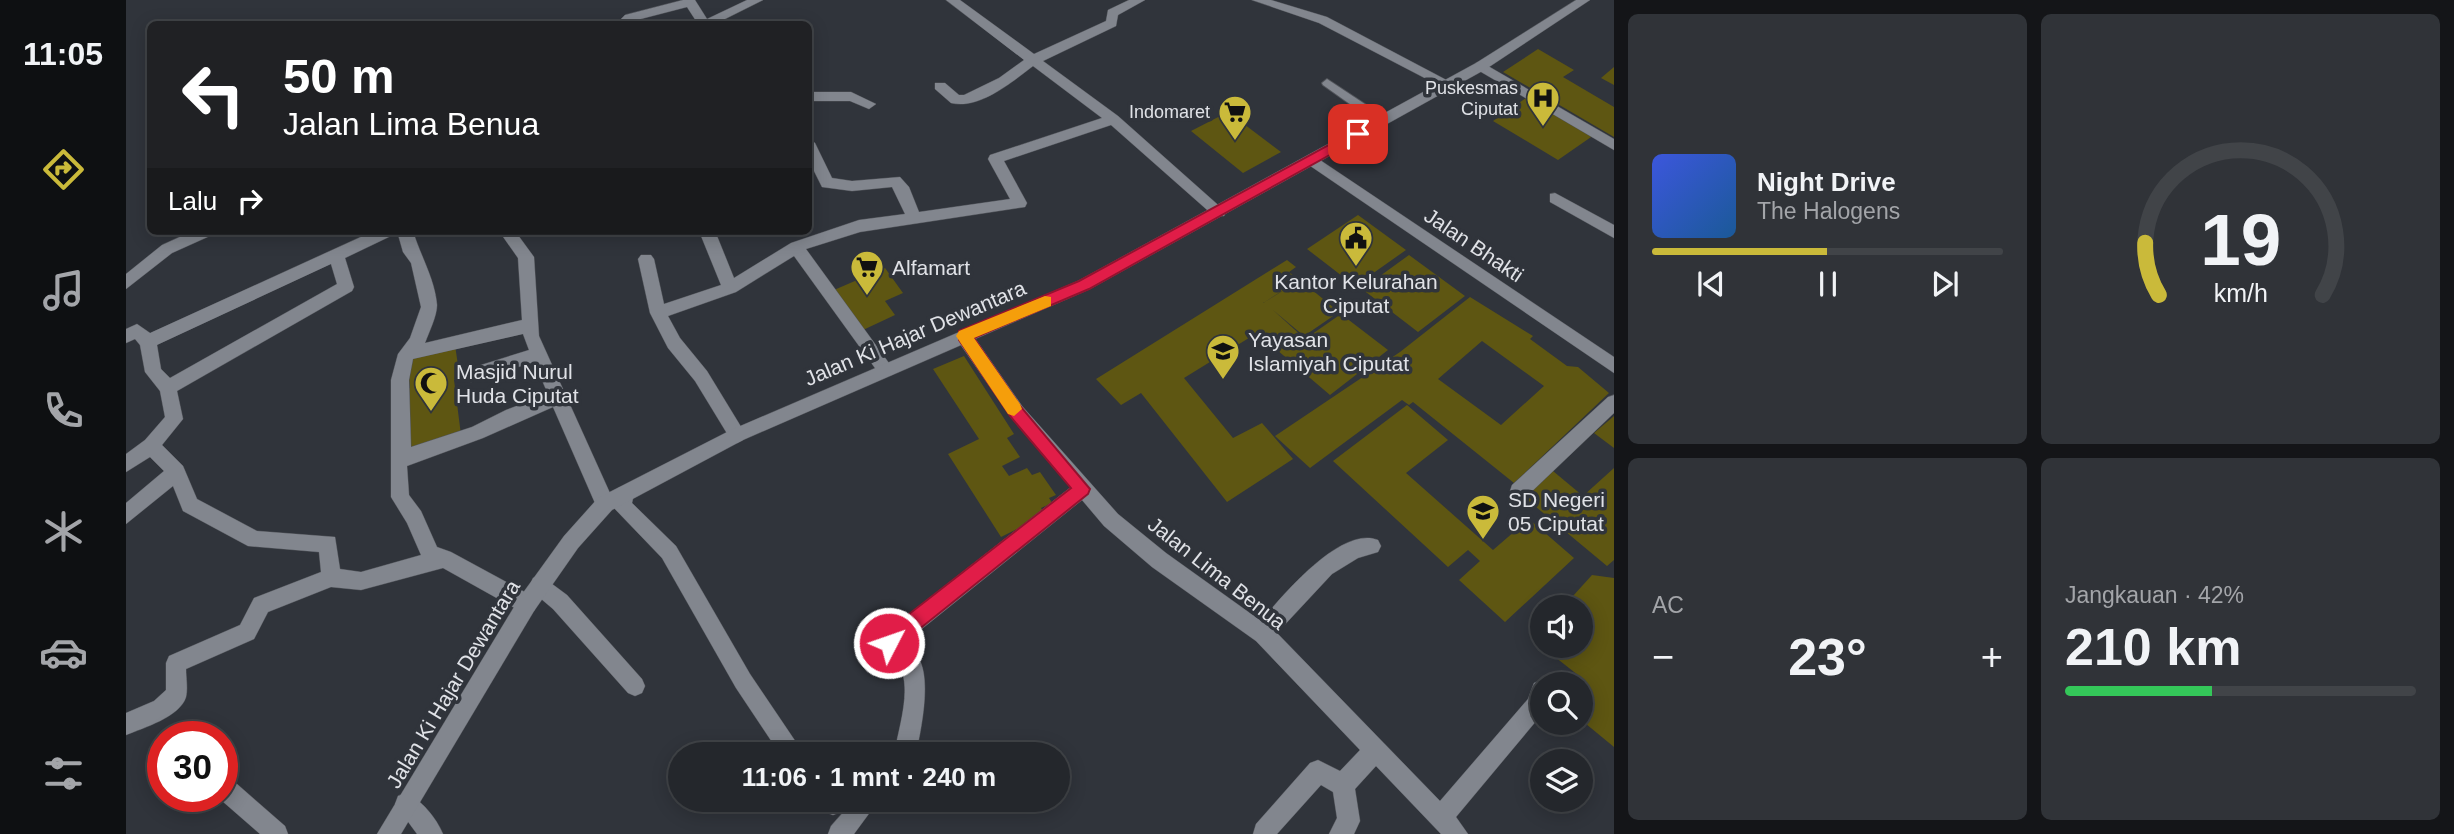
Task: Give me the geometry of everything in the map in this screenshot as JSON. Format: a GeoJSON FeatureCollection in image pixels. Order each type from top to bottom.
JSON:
{"type":"FeatureCollection","features":[{"type":"Feature","properties":{"kind":"street"},"geometry":{"type":"LineString","coordinates":[[712,21],[757,0]]}},
{"type":"Feature","properties":{"kind":"street"},"geometry":{"type":"LineString","coordinates":[[952,0],[1113,119],[1219,212]]}},
{"type":"Feature","properties":{"kind":"street"},"geometry":{"type":"LineString","coordinates":[[940,86],[956,100],[966,100],[1004,80],[1033,60],[1112,23],[1112,13],[1139,0]]}},
{"type":"Feature","properties":{"kind":"street"},"geometry":{"type":"LineString","coordinates":[[1258,0],[1323,20],[1447,84]]}},
{"type":"Feature","properties":{"kind":"street","name":"Jalan Ki Hajar Dewantara"},"geometry":{"type":"LineString","coordinates":[[388,834],[527,604],[571,542],[605,504],[737,435],[1084,285],[1481,66],[1584,0]]}},
{"type":"Feature","properties":{"kind":"street"},"geometry":{"type":"LineString","coordinates":[[626,21],[689,1],[703,21]]}},
{"type":"Feature","properties":{"kind":"street"},"geometry":{"type":"LineString","coordinates":[[1481,66],[1614,145]]}},
{"type":"Feature","properties":{"kind":"street"},"geometry":{"type":"LineString","coordinates":[[812,96],[851,97],[869,104]]}},
{"type":"Feature","properties":{"kind":"street"},"geometry":{"type":"LineString","coordinates":[[658,313],[730,288],[796,247],[859,226],[1020,203],[995,159],[1113,119]]}},
{"type":"Feature","properties":{"kind":"street"},"geometry":{"type":"LineString","coordinates":[[812,151],[827,183],[852,186],[895,181],[902,187],[914,218]]}},
{"type":"Feature","properties":{"kind":"street","name":"Jalan Bhakti"},"geometry":{"type":"LineString","coordinates":[[1311,159],[1614,366]]}},
{"type":"Feature","properties":{"kind":"street"},"geometry":{"type":"LineString","coordinates":[[1555,198],[1614,232]]}},
{"type":"Feature","properties":{"kind":"street"},"geometry":{"type":"LineString","coordinates":[[126,283],[167,249],[198,235]]}},
{"type":"Feature","properties":{"kind":"street"},"geometry":{"type":"LineString","coordinates":[[148,342],[214,309],[379,235]]}},
{"type":"Feature","properties":{"kind":"street"},"geometry":{"type":"LineString","coordinates":[[406,235],[411,252],[418,261],[429,307],[417,342],[406,354],[400,380],[400,497],[414,517],[431,555],[444,558],[527,604]]}},
{"type":"Feature","properties":{"kind":"street"},"geometry":{"type":"LineString","coordinates":[[510,235],[526,257],[531,325],[539,354],[605,504]]}},
{"type":"Feature","properties":{"kind":"street"},"geometry":{"type":"LineString","coordinates":[[709,235],[730,288]]}},
{"type":"Feature","properties":{"kind":"street"},"geometry":{"type":"LineString","coordinates":[[796,247],[886,370]]}},
{"type":"Feature","properties":{"kind":"street"},"geometry":{"type":"LineString","coordinates":[[168,388],[346,286],[336,255]]}},
{"type":"Feature","properties":{"kind":"street"},"geometry":{"type":"LineString","coordinates":[[646,259],[658,313],[674,343],[701,376],[737,435]]}},
{"type":"Feature","properties":{"kind":"street"},"geometry":{"type":"LineString","coordinates":[[406,354],[531,325]]}},
{"type":"Feature","properties":{"kind":"street"},"geometry":{"type":"LineString","coordinates":[[126,336],[138,331],[148,342],[153,372],[168,388],[174,419],[151,446],[126,464]]}},
{"type":"Feature","properties":{"kind":"street","name":"Jalan Lima Benua"},"geometry":{"type":"LineString","coordinates":[[964,336],[1016,411],[1111,520],[1159,560],[1263,634],[1457,834]]}},
{"type":"Feature","properties":{"kind":"street"},"geometry":{"type":"LineString","coordinates":[[471,375],[539,354]]}},
{"type":"Feature","properties":{"kind":"street"},"geometry":{"type":"LineString","coordinates":[[400,457],[477,433],[512,415],[559,397]]}},
{"type":"Feature","properties":{"kind":"street"},"geometry":{"type":"LineString","coordinates":[[1519,491],[1614,402]]}},
{"type":"Feature","properties":{"kind":"street"},"geometry":{"type":"LineString","coordinates":[[151,446],[177,472],[190,505],[255,540],[328,543],[331,578]]}},
{"type":"Feature","properties":{"kind":"street"},"geometry":{"type":"LineString","coordinates":[[126,516],[177,472]]}},
{"type":"Feature","properties":{"kind":"street"},"geometry":{"type":"LineString","coordinates":[[907,742],[915,700],[910,663],[889,643],[896,632],[911,625],[1082,489]]}},
{"type":"Feature","properties":{"kind":"street"},"geometry":{"type":"LineString","coordinates":[[625,494],[622,506],[669,552],[743,681],[785,742]]}},
{"type":"Feature","properties":{"kind":"street"},"geometry":{"type":"LineString","coordinates":[[1263,634],[1299,592],[1348,553],[1371,546]]}},
{"type":"Feature","properties":{"kind":"street"},"geometry":{"type":"LineString","coordinates":[[126,724],[161,708],[176,695],[176,663],[247,632],[261,605],[331,578],[361,581],[444,558]]}},
{"type":"Feature","properties":{"kind":"street"},"geometry":{"type":"LineString","coordinates":[[540,586],[560,603],[635,686]]}},
{"type":"Feature","properties":{"kind":"street"},"geometry":{"type":"LineString","coordinates":[[1442,816],[1530,712]]}},
{"type":"Feature","properties":{"kind":"street"},"geometry":{"type":"LineString","coordinates":[[1343,785],[1376,749]]}},
{"type":"Feature","properties":{"kind":"street"},"geometry":{"type":"LineString","coordinates":[[1264,832],[1318,771],[1343,785]]}},
{"type":"Feature","properties":{"kind":"street"},"geometry":{"type":"LineString","coordinates":[[1340,834],[1349,821],[1343,785]]}},
{"type":"Feature","properties":{"kind":"street"},"geometry":{"type":"LineString","coordinates":[[238,800],[277,834]]}},
{"type":"Feature","properties":{"kind":"street"},"geometry":{"type":"LineString","coordinates":[[407,804],[432,834]]}},
{"type":"Feature","properties":{"kind":"street"},"geometry":{"type":"LineString","coordinates":[[839,834],[858,812]]}},
{"type":"Feature","properties":{"kind":"lane"},"geometry":{"type":"LineString","coordinates":[[1327,83],[1382,121]]}},
{"type":"Feature","properties":{"kind":"building"},"geometry":{"type":"Polygon","coordinates":[[[1538,49],[1574,70],[1563,77],[1614,107],[1614,137],[1503,72],[1538,49]]]}},
{"type":"Feature","properties":{"kind":"building"},"geometry":{"type":"Polygon","coordinates":[[[1614,67],[1614,85],[1601,78],[1614,67]]]}},
{"type":"Feature","properties":{"kind":"building","name":"Puskesmas Ciputat"},"geometry":{"type":"Polygon","coordinates":[[[1529,96],[1594,135],[1558,160],[1493,121],[1529,96]]]}},
{"type":"Feature","properties":{"kind":"building","name":"Indomaret"},"geometry":{"type":"Polygon","coordinates":[[[1228,112],[1281,152],[1243,173],[1191,131],[1228,112]]]}},
{"type":"Feature","properties":{"kind":"building","name":"Kantor Kelurahan Ciputat"},"geometry":{"type":"Polygon","coordinates":[[[1358,215],[1406,250],[1355,286],[1307,249],[1358,215]]]}},
{"type":"Feature","properties":{"kind":"building"},"geometry":{"type":"Polygon","coordinates":[[[1409,255],[1465,296],[1418,332],[1362,289],[1409,255]]]}},
{"type":"Feature","properties":{"kind":"building"},"geometry":{"type":"Polygon","coordinates":[[[1287,260],[1296,267],[1289,272],[1299,280],[1263,303],[1300,280],[1339,312],[1304,336],[1273,310],[1305,339],[1341,314],[1388,350],[1330,395],[1257,333],[1184,378],[1233,438],[1262,423],[1293,459],[1227,502],[1141,393],[1121,405],[1096,379],[1287,260]]]}},
{"type":"Feature","properties":{"kind":"building","name":"Alfamart"},"geometry":{"type":"Polygon","coordinates":[[[885,268],[903,293],[885,301],[895,315],[863,330],[834,290],[885,268]]]}},
{"type":"Feature","properties":{"kind":"building"},"geometry":{"type":"Polygon","coordinates":[[[1470,297],[1533,336],[1530,339],[1567,366],[1578,367],[1609,393],[1514,483],[1413,402],[1409,405],[1402,400],[1310,468],[1275,436],[1400,352],[1470,297]],[[1482,341],[1438,379],[1501,425],[1544,386],[1482,341]]]}},
{"type":"Feature","properties":{"kind":"building","name":"Masjid Nurul Huda Ciputat"},"geometry":{"type":"Polygon","coordinates":[[[455,345],[460,379],[454,380],[461,435],[407,451],[402,390],[410,388],[407,358],[455,345]]]}},
{"type":"Feature","properties":{"kind":"building"},"geometry":{"type":"Polygon","coordinates":[[[964,356],[1014,434],[1007,438],[1020,457],[1002,466],[1009,476],[1027,468],[1032,475],[1040,472],[1056,495],[1049,498],[1052,503],[1041,508],[1045,515],[1001,537],[948,454],[979,439],[933,369],[964,356]]]}},
{"type":"Feature","properties":{"kind":"building"},"geometry":{"type":"Polygon","coordinates":[[[1407,405],[1448,440],[1406,473],[1493,550],[1529,519],[1574,558],[1534,595],[1530,595],[1530,599],[1505,622],[1459,580],[1480,561],[1468,550],[1448,567],[1333,461],[1407,405]]]}},
{"type":"Feature","properties":{"kind":"building"},"geometry":{"type":"Polygon","coordinates":[[[1614,416],[1614,448],[1594,433],[1614,416]]]}},
{"type":"Feature","properties":{"kind":"building"},"geometry":{"type":"Polygon","coordinates":[[[1614,468],[1614,560],[1607,566],[1524,497],[1553,471],[1583,496],[1614,468]]]}},
{"type":"Feature","properties":{"kind":"building"},"geometry":{"type":"Polygon","coordinates":[[[1592,575],[1614,578],[1614,747],[1593,730],[1593,672],[1574,672],[1556,658],[1593,658],[1593,595],[1574,595],[1592,575]]]}},
{"type":"Feature","properties":{"kind":"slow traffic"},"geometry":{"type":"LineString","coordinates":[[1014,409],[964,336],[1045,301]]}},
{"type":"Feature","properties":{"kind":"place","name":"Puskesmas Ciputat"},"geometry":{"type":"Point","coordinates":[1543,128]}},
{"type":"Feature","properties":{"kind":"place","name":"Indomaret"},"geometry":{"type":"Point","coordinates":[1235,142]}},
{"type":"Feature","properties":{"kind":"place","name":"Kantor Kelurahan Ciputat"},"geometry":{"type":"Point","coordinates":[1356,268]}},
{"type":"Feature","properties":{"kind":"place","name":"Alfamart"},"geometry":{"type":"Point","coordinates":[867,297]}},
{"type":"Feature","properties":{"kind":"place","name":"Yayasan Islamiyah Ciputat"},"geometry":{"type":"Point","coordinates":[1223,381]}},
{"type":"Feature","properties":{"kind":"place","name":"Masjid Nurul Huda Ciputat"},"geometry":{"type":"Point","coordinates":[431,413]}},
{"type":"Feature","properties":{"kind":"place","name":"SD Negeri 05 Ciputat"},"geometry":{"type":"Point","coordinates":[1483,541]}},
{"type":"Feature","properties":{"kind":"route"},"geometry":{"type":"LineString","coordinates":[[889,643],[896,632],[911,625],[1082,489],[1016,411],[964,336],[1084,285],[1358,134]]}}]}
